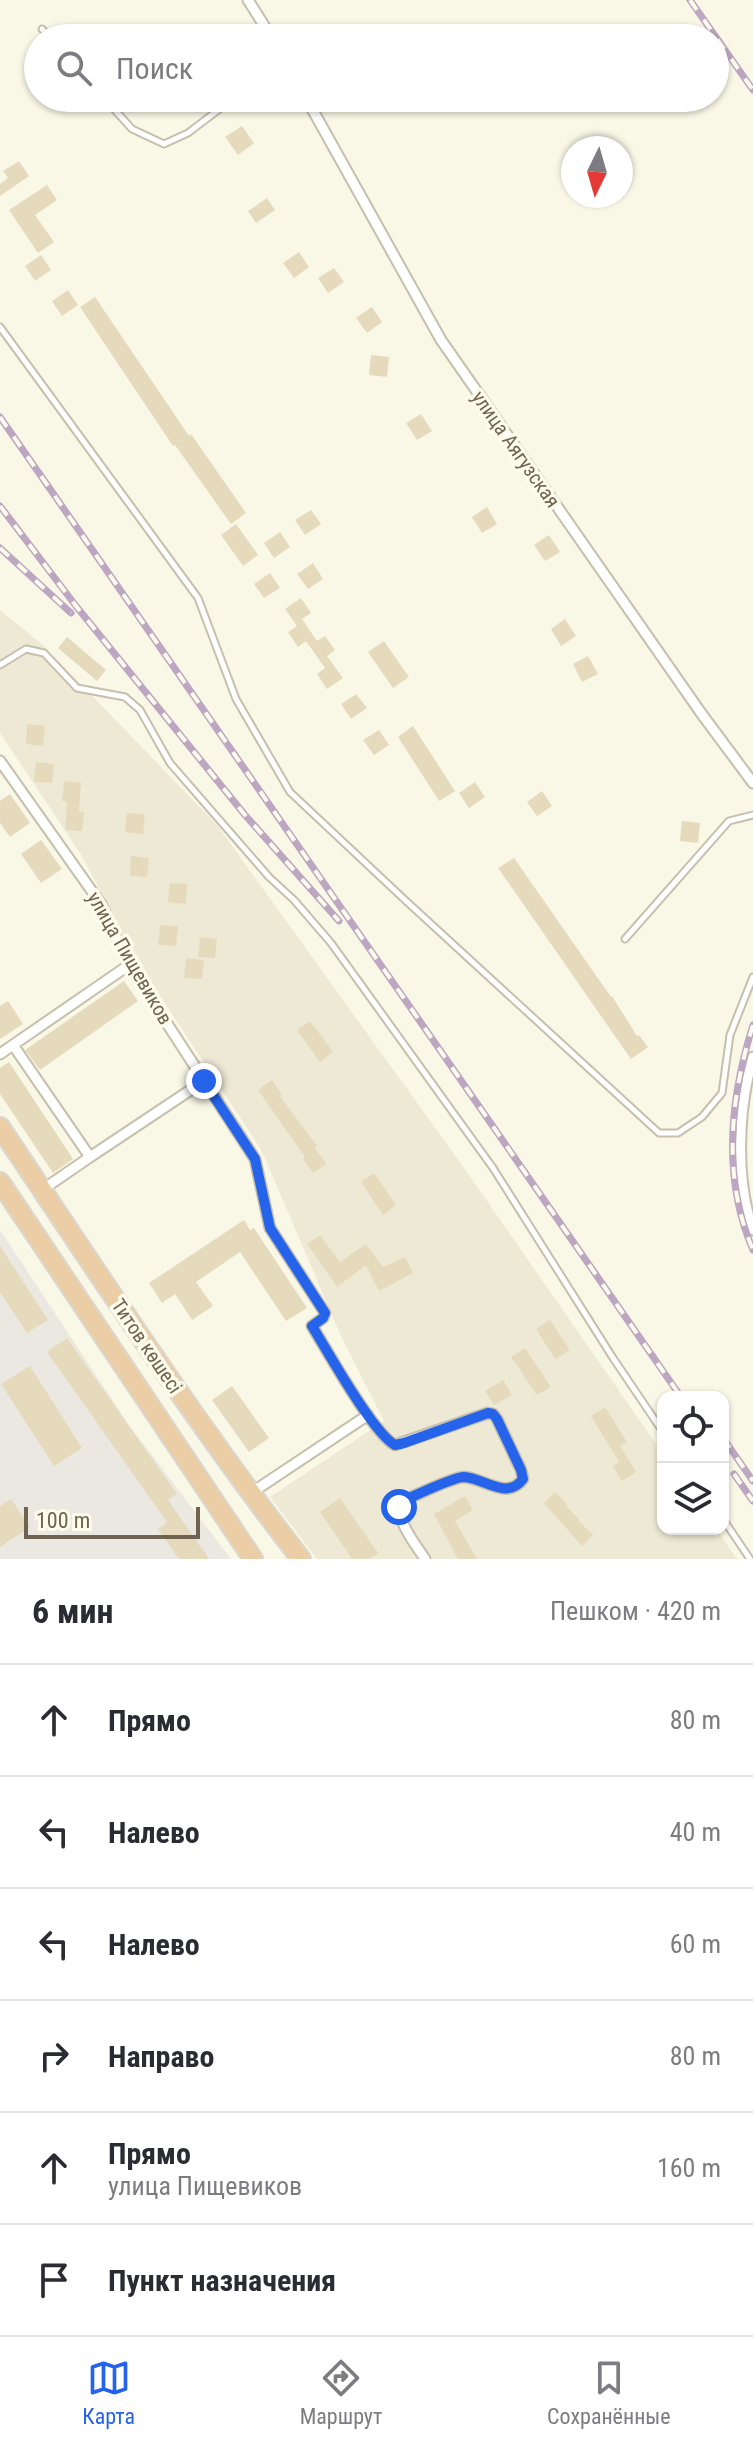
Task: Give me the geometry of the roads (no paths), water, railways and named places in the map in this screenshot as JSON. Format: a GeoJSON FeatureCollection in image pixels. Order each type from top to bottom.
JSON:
{"type":"FeatureCollection","features":[{"type":"Feature","properties":{"kind":"highway","name":"Титов көшесі"},"geometry":{"type":"LineString","coordinates":[[0,1127],[158,1364],[301,1559]]}},
{"type":"Feature","properties":{"kind":"highway","name":"Титов көшесі"},"geometry":{"type":"LineString","coordinates":[[0,1182],[253,1559]]}},
{"type":"Feature","properties":{"kind":"street"},"geometry":{"type":"LineString","coordinates":[[248,0],[263,24]]}},
{"type":"Feature","properties":{"kind":"street","name":"улица Аягузская"},"geometry":{"type":"LineString","coordinates":[[314,112],[441,340],[753,783]]}},
{"type":"Feature","properties":{"kind":"street","name":"улица Пищевиков"},"geometry":{"type":"LineString","coordinates":[[0,761],[101,904],[129,965],[255,1159],[270,1228],[325,1313],[312,1326],[368,1415]]}},
{"type":"Feature","properties":{"kind":"street"},"geometry":{"type":"LineString","coordinates":[[0,1054],[129,965]]}},
{"type":"Feature","properties":{"kind":"street"},"geometry":{"type":"LineString","coordinates":[[13,1045],[90,1157]]}},
{"type":"Feature","properties":{"kind":"street"},"geometry":{"type":"LineString","coordinates":[[753,1057],[745,1082],[742,1134],[743,1195],[753,1230]]}},
{"type":"Feature","properties":{"kind":"street"},"geometry":{"type":"LineString","coordinates":[[42,1190],[204,1081]]}},
{"type":"Feature","properties":{"kind":"street"},"geometry":{"type":"LineString","coordinates":[[251,1494],[368,1415],[388,1441],[395,1445],[488,1413],[493,1414],[523,1479],[518,1486],[504,1490],[463,1477],[405,1500],[399,1507],[400,1516],[425,1559]]}},
{"type":"Feature","properties":{"kind":"lane"},"geometry":{"type":"LineString","coordinates":[[117,112],[132,129],[164,144],[188,133],[216,112]]}},
{"type":"Feature","properties":{"kind":"lane"},"geometry":{"type":"LineString","coordinates":[[0,327],[198,598],[236,699],[290,792],[659,1133],[678,1133],[702,1117],[722,1093],[730,1035],[753,977]]}},
{"type":"Feature","properties":{"kind":"lane"},"geometry":{"type":"LineString","coordinates":[[0,665],[26,649],[44,653],[77,688],[125,697],[140,710],[170,763],[331,943],[493,1168],[657,1423]]}},
{"type":"Feature","properties":{"kind":"lane"},"geometry":{"type":"LineString","coordinates":[[625,939],[729,821],[753,815]]}},
{"type":"Feature","properties":{"kind":"lane"},"geometry":{"type":"LineString","coordinates":[[729,1528],[750,1559]]}},
{"type":"Feature","properties":{"kind":"railway"},"geometry":{"type":"LineString","coordinates":[[690,0],[707,24]]}},
{"type":"Feature","properties":{"kind":"railway"},"geometry":{"type":"LineString","coordinates":[[729,56],[753,90]]}},
{"type":"Feature","properties":{"kind":"railway"},"geometry":{"type":"LineString","coordinates":[[0,417],[677,1391]]}},
{"type":"Feature","properties":{"kind":"railway"},"geometry":{"type":"LineString","coordinates":[[0,506],[76,606],[245,815],[339,921]]}},
{"type":"Feature","properties":{"kind":"railway"},"geometry":{"type":"LineString","coordinates":[[0,548],[71,613]]}},
{"type":"Feature","properties":{"kind":"railway"},"geometry":{"type":"LineString","coordinates":[[753,1025],[739,1081],[733,1138],[737,1195],[753,1250]]}},
{"type":"Feature","properties":{"kind":"railway"},"geometry":{"type":"LineString","coordinates":[[729,1447],[753,1481]]}},
{"type":"Feature","properties":{"kind":"railway"},"geometry":{"type":"LineString","coordinates":[[734,1474],[753,1501]]}}]}
